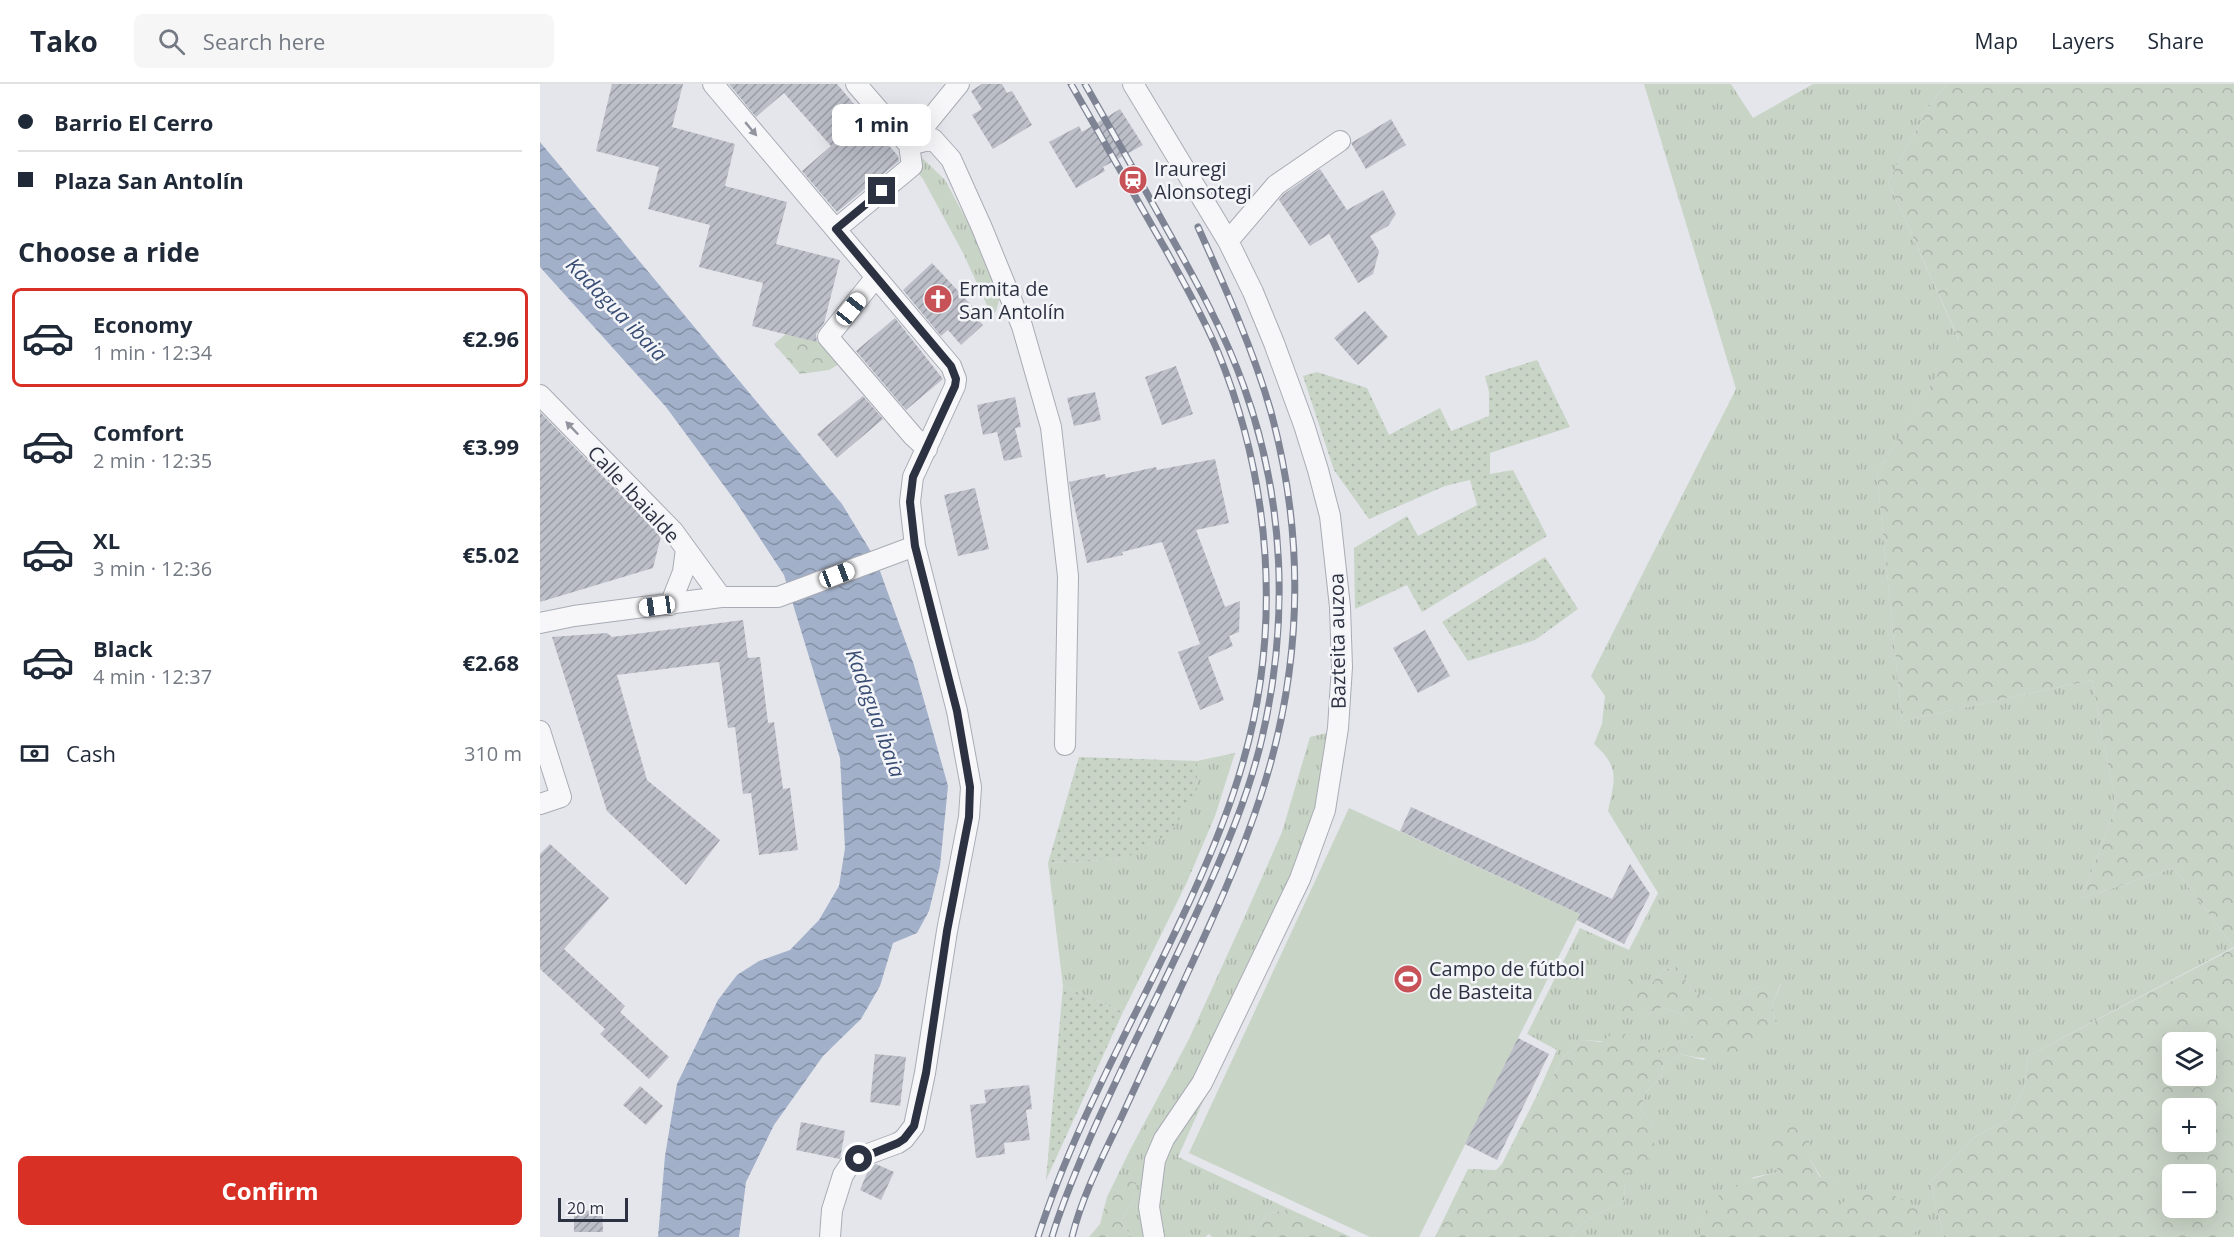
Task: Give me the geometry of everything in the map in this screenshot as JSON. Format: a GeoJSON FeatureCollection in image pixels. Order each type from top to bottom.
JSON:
{"type":"FeatureCollection","features":[{"type":"Feature","properties":{"kind":"street"},"geometry":{"type":"LineString","coordinates":[[713,84],[954,372],[955,386],[913,477],[910,502],[915,546],[957,711],[970,787],[969,817],[947,931],[926,1073],[914,1126],[898,1143],[871,1153],[849,1166],[843,1175],[832,1210],[830,1237]]}},
{"type":"Feature","properties":{"kind":"street"},"geometry":{"type":"LineString","coordinates":[[836,229],[912,166],[909,145],[856,84]]}},
{"type":"Feature","properties":{"kind":"street"},"geometry":{"type":"LineString","coordinates":[[909,145],[959,84]]}},
{"type":"Feature","properties":{"kind":"street","name":"Bazteita auzoa"},"geometry":{"type":"LineString","coordinates":[[1133,84],[1228,241],[1253,292],[1274,343],[1315,458],[1330,516],[1340,607],[1342,667],[1338,728],[1325,810],[1300,879],[1202,1083],[1164,1139],[1155,1160],[1149,1207],[1154,1237]]}},
{"type":"Feature","properties":{"kind":"street"},"geometry":{"type":"LineString","coordinates":[[909,145],[933,139],[951,159],[1022,326],[1051,427],[1068,576],[1065,745]]}},
{"type":"Feature","properties":{"kind":"street"},"geometry":{"type":"LineString","coordinates":[[1228,241],[1276,185],[1340,141]]}},
{"type":"Feature","properties":{"kind":"street"},"geometry":{"type":"LineString","coordinates":[[876,277],[834,340],[913,436],[927,449]]}},
{"type":"Feature","properties":{"kind":"street","name":"Calle Ibaialde"},"geometry":{"type":"LineString","coordinates":[[540,395],[673,531],[721,597]]}},
{"type":"Feature","properties":{"kind":"street"},"geometry":{"type":"LineString","coordinates":[[540,623],[574,616],[721,597],[778,597],[915,546]]}},
{"type":"Feature","properties":{"kind":"street"},"geometry":{"type":"LineString","coordinates":[[669,605],[683,572],[686,549]]}},
{"type":"Feature","properties":{"kind":"street"},"geometry":{"type":"LineString","coordinates":[[540,731],[561,797],[540,804]]}},
{"type":"Feature","properties":{"kind":"green space"},"geometry":{"type":"Polygon","coordinates":[[[1644,84],[1731,84],[1753,118],[1813,84],[1948,84],[1933,100],[1888,182],[1959,340],[1877,474],[1902,721],[2092,680],[2116,806],[2082,898],[2174,868],[2234,947],[2028,1056],[2024,1089],[2009,1119],[1974,1137],[1930,1182],[1944,1237],[1909,1237],[1922,1226],[1838,1207],[1826,1195],[1840,1179],[1821,1177],[1809,1158],[1809,1126],[1779,1172],[1754,1177],[1702,1218],[1700,1237],[1570,1237],[1587,1220],[1624,1203],[1625,1186],[1621,1174],[1654,1126],[1640,1109],[1646,1092],[1661,1077],[1663,1066],[1681,1054],[1703,1060],[1776,1025],[1772,1005],[1781,984],[1757,987],[1738,1000],[1712,1000],[1693,991],[1677,967],[1663,970],[1649,987],[1641,1018],[1662,1007],[1683,1015],[1698,1034],[1673,1044],[1654,1057],[1642,1044],[1584,1040],[1563,1057],[1547,1088],[1536,1097],[1557,1050],[1527,1034],[1580,928],[1629,950],[1658,893],[1608,811],[1614,782],[1612,767],[1594,744],[1602,724],[1605,696],[1591,676],[1736,389],[1644,84]]]}},
{"type":"Feature","properties":{"kind":"green space"},"geometry":{"type":"Polygon","coordinates":[[[1948,84],[2234,84],[2234,947],[2174,868],[2082,898],[2116,806],[2092,680],[1902,721],[1877,474],[1959,339],[1888,182],[1933,100],[1948,84]]]}},
{"type":"Feature","properties":{"kind":"green space"},"geometry":{"type":"Polygon","coordinates":[[[909,145],[945,180],[975,236],[1000,297],[992,316],[963,253],[923,179],[912,166],[909,145]]]}},
{"type":"Feature","properties":{"kind":"green space"},"geometry":{"type":"Polygon","coordinates":[[[786,334],[827,344],[841,363],[829,370],[800,374],[774,344],[786,334]]]}},
{"type":"Feature","properties":{"kind":"green space"},"geometry":{"type":"Polygon","coordinates":[[[1537,360],[1570,427],[1490,453],[1490,474],[1513,470],[1547,536],[1422,612],[1407,585],[1355,609],[1354,548],[1407,516],[1418,536],[1477,505],[1470,480],[1445,486],[1369,519],[1334,470],[1303,376],[1317,372],[1367,388],[1389,435],[1440,408],[1451,431],[1489,416],[1489,392],[1485,376],[1537,360]]]}},
{"type":"Feature","properties":{"kind":"green space"},"geometry":{"type":"Polygon","coordinates":[[[1545,557],[1578,609],[1535,640],[1468,661],[1442,622],[1545,557]]]}},
{"type":"Feature","properties":{"kind":"green space"},"geometry":{"type":"Polygon","coordinates":[[[1331,732],[1345,754],[1335,808],[1178,1157],[1289,1209],[1268,1214],[1250,1237],[1212,1237],[1209,1234],[1205,1237],[1131,1237],[1121,1221],[1136,1196],[1107,1197],[1189,1039],[1245,916],[1282,832],[1310,737],[1331,732]]]}},
{"type":"Feature","properties":{"kind":"green space"},"geometry":{"type":"Polygon","coordinates":[[[1235,753],[1215,816],[1187,882],[1123,1012],[1063,986],[1048,863],[1124,859],[1197,793],[1197,761],[1235,753]]]}},
{"type":"Feature","properties":{"kind":"green space"},"geometry":{"type":"Polygon","coordinates":[[[1079,757],[1197,761],[1197,793],[1170,833],[1124,859],[1048,863],[1079,757]]]}},
{"type":"Feature","properties":{"kind":"green space","name":"Campo de fútbol de Basteita"},"geometry":{"type":"Polygon","coordinates":[[[1349,808],[1580,914],[1419,1237],[1370,1237],[1189,1153],[1349,808]]]}},
{"type":"Feature","properties":{"kind":"green space"},"geometry":{"type":"Polygon","coordinates":[[[2234,948],[2234,1237],[1944,1237],[1930,1182],[1974,1137],[2009,1119],[2024,1089],[2028,1056],[2234,948]]]}},
{"type":"Feature","properties":{"kind":"green space"},"geometry":{"type":"Polygon","coordinates":[[[1677,967],[1693,991],[1712,1000],[1738,1000],[1757,987],[1781,983],[1772,1005],[1776,1025],[1756,1046],[1734,1056],[1709,1059],[1681,1054],[1663,1066],[1661,1077],[1646,1092],[1640,1109],[1654,1126],[1654,1152],[1641,1170],[1622,1174],[1625,1186],[1624,1203],[1587,1220],[1570,1237],[1435,1237],[1468,1169],[1496,1170],[1502,1164],[1536,1097],[1547,1088],[1563,1057],[1584,1040],[1601,1042],[1618,1030],[1642,1044],[1654,1056],[1673,1044],[1697,1034],[1683,1015],[1662,1007],[1641,1018],[1622,1014],[1615,1003],[1629,979],[1649,987],[1663,970],[1677,967]]]}},
{"type":"Feature","properties":{"kind":"green space"},"geometry":{"type":"Polygon","coordinates":[[[1063,986],[1123,1012],[1046,1180],[1063,986]]]}},
{"type":"Feature","properties":{"kind":"green space"},"geometry":{"type":"Polygon","coordinates":[[[1785,1123],[1809,1126],[1809,1158],[1820,1177],[1841,1178],[1827,1195],[1838,1206],[1858,1192],[1893,1195],[1919,1208],[1922,1226],[1909,1237],[1700,1237],[1702,1218],[1715,1199],[1745,1181],[1779,1172],[1763,1139],[1785,1123]]]}},
{"type":"Feature","properties":{"kind":"green space"},"geometry":{"type":"Polygon","coordinates":[[[1124,1179],[1136,1183],[1136,1196],[1121,1221],[1131,1237],[1089,1237],[1100,1224],[1107,1197],[1124,1179]]]}},
{"type":"Feature","properties":{"kind":"green space"},"geometry":{"type":"Polygon","coordinates":[[[1289,1209],[1351,1237],[1250,1237],[1268,1214],[1289,1209]]]}},
{"type":"Feature","properties":{"kind":"water","name":"Kadagua ibaia"},"geometry":{"type":"Polygon","coordinates":[[[540,142],[842,504],[876,560],[914,665],[948,786],[940,866],[929,911],[917,933],[893,943],[880,986],[861,1019],[823,1056],[774,1125],[746,1182],[739,1237],[658,1237],[665,1156],[677,1084],[718,1000],[737,975],[759,961],[790,950],[819,920],[839,886],[845,848],[840,758],[784,575],[736,502],[666,407],[540,267],[540,142]]]}},
{"type":"Feature","properties":{"kind":"building"},"geometry":{"type":"Polygon","coordinates":[[[612,84],[683,84],[672,127],[735,144],[725,186],[787,202],[776,244],[840,260],[824,323],[816,334],[817,342],[752,326],[763,283],[699,267],[710,225],[648,209],[659,167],[596,151],[612,84]]]}},
{"type":"Feature","properties":{"kind":"building"},"geometry":{"type":"Polygon","coordinates":[[[729,84],[837,84],[898,156],[899,161],[837,212],[802,171],[831,146],[784,93],[756,117],[729,84]]]}},
{"type":"Feature","properties":{"kind":"building"},"geometry":{"type":"Polygon","coordinates":[[[982,84],[1002,84],[1007,93],[1012,91],[1032,125],[993,149],[972,115],[982,109],[971,91],[982,84]]]}},
{"type":"Feature","properties":{"kind":"building"},"geometry":{"type":"Polygon","coordinates":[[[1120,109],[1143,145],[1103,167],[1105,171],[1076,188],[1049,142],[1079,126],[1082,132],[1120,109]]]}},
{"type":"Feature","properties":{"kind":"building"},"geometry":{"type":"Polygon","coordinates":[[[1391,119],[1406,145],[1366,169],[1351,143],[1391,119]]]}},
{"type":"Feature","properties":{"kind":"building"},"geometry":{"type":"Polygon","coordinates":[[[1320,169],[1347,210],[1383,190],[1396,214],[1388,226],[1370,236],[1379,251],[1373,274],[1358,283],[1329,234],[1310,246],[1279,200],[1320,169]]]}},
{"type":"Feature","properties":{"kind":"building","name":"Ermita de San Antolín"},"geometry":{"type":"Polygon","coordinates":[[[932,263],[973,307],[970,310],[983,325],[961,345],[948,330],[941,336],[903,290],[932,263]]]}},
{"type":"Feature","properties":{"kind":"building"},"geometry":{"type":"Polygon","coordinates":[[[1365,311],[1388,337],[1358,365],[1334,338],[1365,311]]]}},
{"type":"Feature","properties":{"kind":"building"},"geometry":{"type":"Polygon","coordinates":[[[895,318],[943,379],[906,410],[856,351],[895,318]]]}},
{"type":"Feature","properties":{"kind":"building"},"geometry":{"type":"Polygon","coordinates":[[[1176,366],[1193,414],[1162,425],[1145,377],[1176,366]]]}},
{"type":"Feature","properties":{"kind":"building"},"geometry":{"type":"Polygon","coordinates":[[[1095,392],[1101,420],[1074,426],[1067,398],[1095,392]]]}},
{"type":"Feature","properties":{"kind":"building"},"geometry":{"type":"Polygon","coordinates":[[[863,396],[883,419],[837,458],[817,434],[863,396]]]}},
{"type":"Feature","properties":{"kind":"building"},"geometry":{"type":"Polygon","coordinates":[[[1015,397],[1021,427],[1015,428],[1022,457],[1004,461],[997,432],[983,435],[977,405],[1015,397]]]}},
{"type":"Feature","properties":{"kind":"building"},"geometry":{"type":"Polygon","coordinates":[[[540,412],[661,536],[653,568],[540,602],[540,412]]]}},
{"type":"Feature","properties":{"kind":"building"},"geometry":{"type":"Polygon","coordinates":[[[1215,459],[1229,523],[1196,530],[1225,607],[1240,601],[1239,632],[1229,636],[1233,646],[1208,657],[1224,700],[1200,710],[1178,652],[1200,644],[1162,542],[1122,552],[1123,555],[1087,563],[1069,482],[1105,474],[1106,478],[1156,467],[1157,470],[1215,459]]]}},
{"type":"Feature","properties":{"kind":"building"},"geometry":{"type":"Polygon","coordinates":[[[975,488],[989,549],[958,556],[944,495],[975,488]]]}},
{"type":"Feature","properties":{"kind":"building"},"geometry":{"type":"Polygon","coordinates":[[[743,620],[748,658],[760,657],[768,723],[774,722],[783,789],[790,788],[798,850],[759,855],[751,793],[743,794],[735,727],[728,728],[719,662],[617,675],[647,780],[720,840],[686,885],[607,811],[552,637],[607,633],[612,637],[743,620]]]}},
{"type":"Feature","properties":{"kind":"building"},"geometry":{"type":"Polygon","coordinates":[[[1425,630],[1450,676],[1418,693],[1393,648],[1425,630]]]}},
{"type":"Feature","properties":{"kind":"building"},"geometry":{"type":"Polygon","coordinates":[[[1411,807],[1612,899],[1630,864],[1650,894],[1624,944],[1577,920],[1580,914],[1400,831],[1411,807]]]}},
{"type":"Feature","properties":{"kind":"building"},"geometry":{"type":"Polygon","coordinates":[[[550,844],[609,898],[564,949],[625,1006],[620,1012],[669,1057],[649,1079],[600,1034],[605,1029],[540,969],[540,854],[550,844]]]}},
{"type":"Feature","properties":{"kind":"building"},"geometry":{"type":"Polygon","coordinates":[[[1518,1038],[1549,1054],[1497,1160],[1465,1144],[1518,1038]]]}},
{"type":"Feature","properties":{"kind":"building"},"geometry":{"type":"Polygon","coordinates":[[[875,1054],[906,1057],[900,1106],[870,1102],[875,1054]]]}},
{"type":"Feature","properties":{"kind":"building"},"geometry":{"type":"Polygon","coordinates":[[[1029,1085],[1032,1109],[1026,1110],[1030,1140],[1004,1143],[1005,1154],[976,1158],[970,1105],[986,1103],[984,1090],[1029,1085]]]}},
{"type":"Feature","properties":{"kind":"building"},"geometry":{"type":"Polygon","coordinates":[[[640,1086],[663,1106],[646,1125],[623,1105],[640,1086]]]}},
{"type":"Feature","properties":{"kind":"building"},"geometry":{"type":"Polygon","coordinates":[[[801,1122],[845,1131],[840,1159],[796,1150],[801,1122]]]}},
{"type":"Feature","properties":{"kind":"building"},"geometry":{"type":"Polygon","coordinates":[[[876,1164],[894,1172],[881,1200],[860,1190],[869,1168],[876,1164]]]}},
{"type":"Feature","properties":{"kind":"building"},"geometry":{"type":"Polygon","coordinates":[[[602,1210],[603,1232],[574,1232],[574,1211],[602,1210]]]}},
{"type":"Feature","properties":{"kind":"railway"},"geometry":{"type":"LineString","coordinates":[[1038,1237],[1071,1149],[1192,896],[1226,813],[1243,762],[1255,711],[1263,659],[1266,607],[1265,555],[1250,452],[1236,401],[1218,352],[1181,277],[1071,84]]}},
{"type":"Feature","properties":{"kind":"railway"},"geometry":{"type":"LineString","coordinates":[[1052,1237],[1090,1138],[1202,901],[1244,800],[1257,759],[1271,694],[1279,606],[1275,517],[1268,473],[1258,430],[1244,387],[1219,327],[1199,288],[1085,84]]}},
{"type":"Feature","properties":{"kind":"railway"},"geometry":{"type":"LineString","coordinates":[[1072,1237],[1081,1206],[1094,1176],[1211,923],[1242,848],[1274,750],[1291,654],[1294,557],[1290,509],[1282,460],[1271,412],[1256,365],[1198,227]]}},
{"type":"Feature","properties":{"kind":"place","name":"Irauregi Alonsotegi"},"geometry":{"type":"Point","coordinates":[1133,180]}},
{"type":"Feature","properties":{"kind":"place","name":"Ermita de San Antolín"},"geometry":{"type":"Point","coordinates":[938,299]}},
{"type":"Feature","properties":{"kind":"place","name":"Campo de fútbol de Basteita"},"geometry":{"type":"Point","coordinates":[1408,979]}},
{"type":"Feature","properties":{"kind":"route"},"geometry":{"type":"LineString","coordinates":[[859,1159],[898,1143],[914,1126],[926,1073],[947,931],[969,817],[970,787],[957,711],[915,546],[910,502],[913,477],[952,394],[956,379],[951,366],[836,229],[882,191]]}}]}
